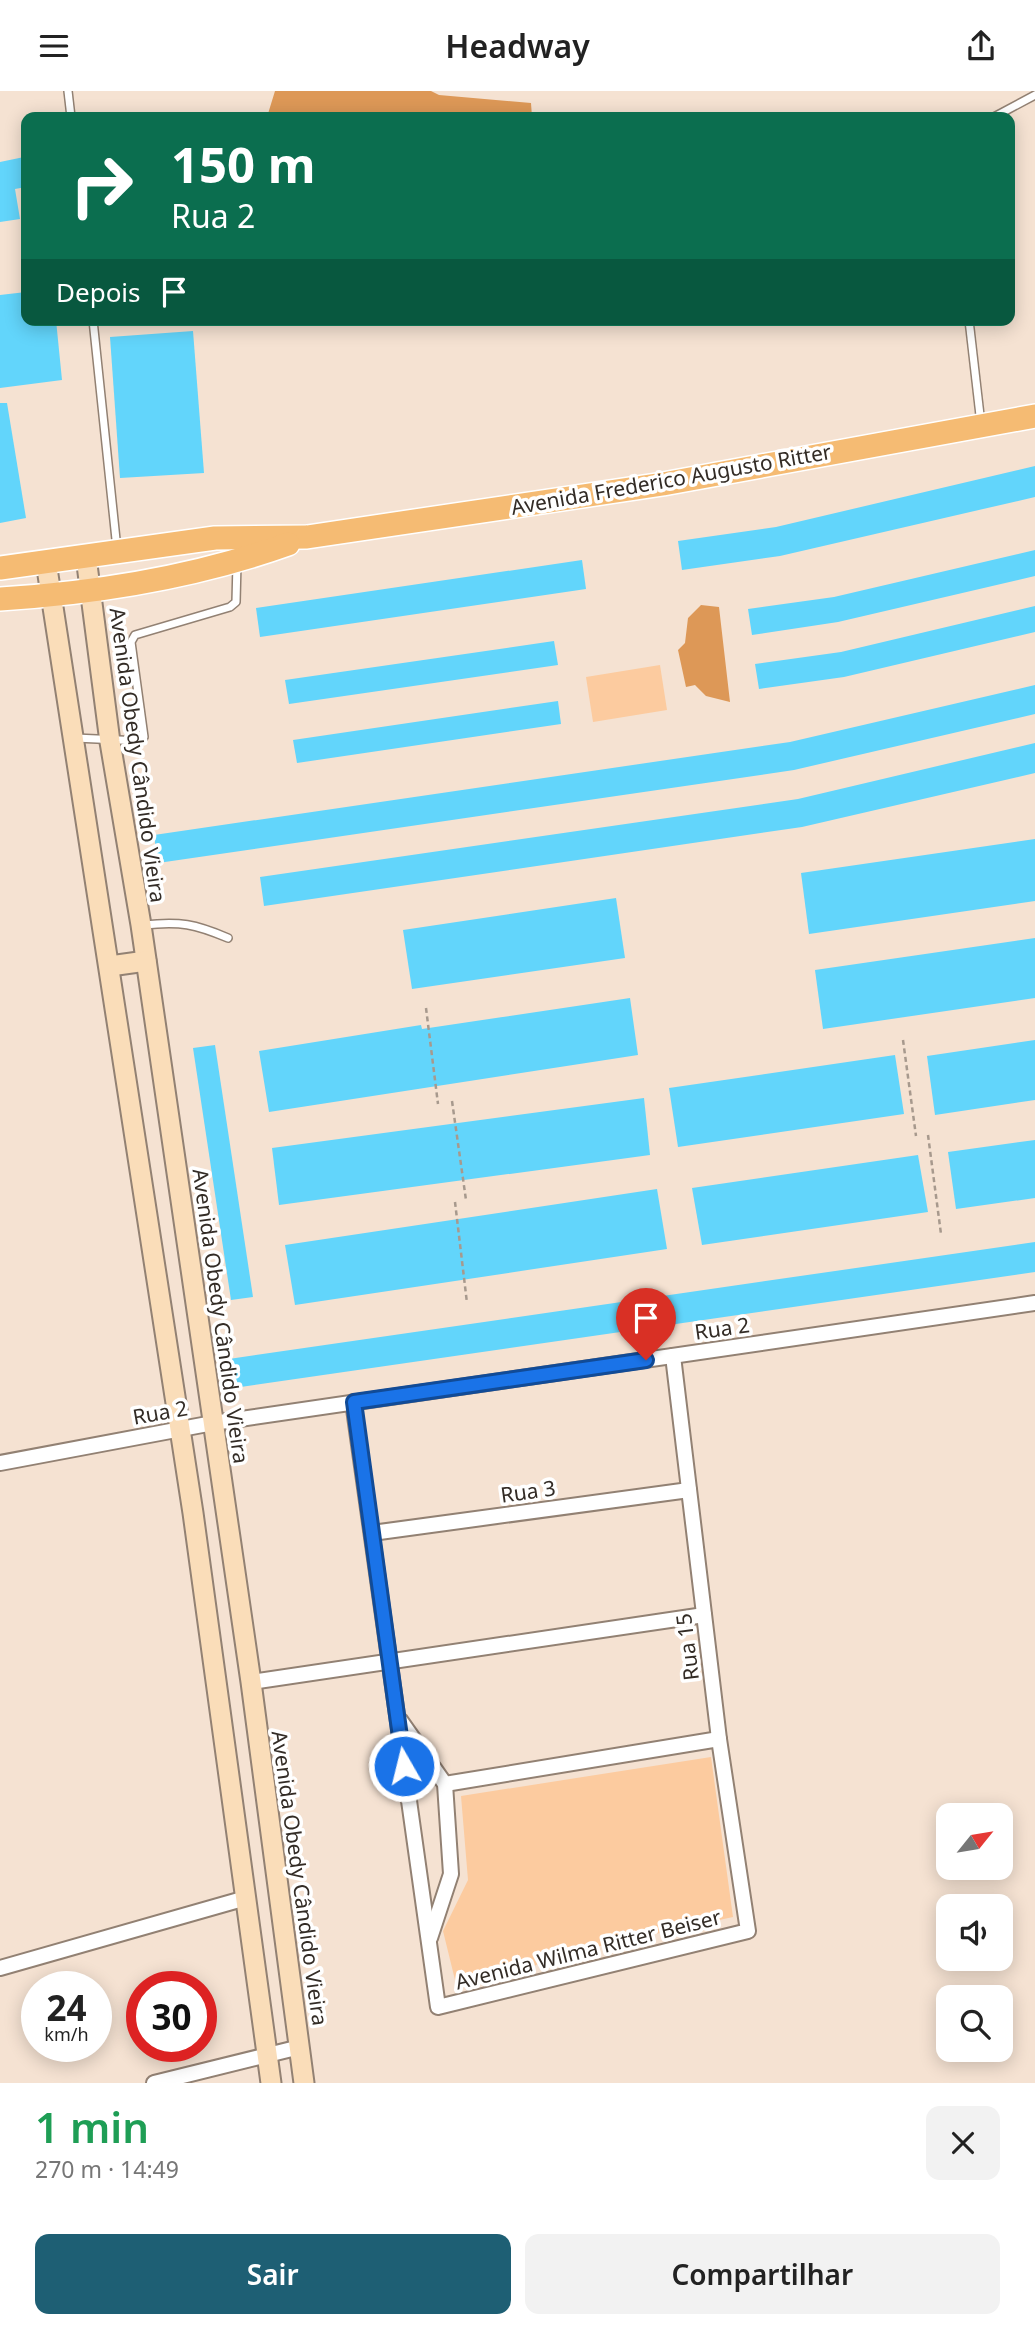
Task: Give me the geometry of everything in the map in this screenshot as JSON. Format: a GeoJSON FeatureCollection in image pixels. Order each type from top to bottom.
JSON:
{"type":"FeatureCollection","features":[{"type":"Feature","properties":{"kind":"main road","name":"Avenida Frederico Augusto Ritter"},"geometry":{"type":"LineString","coordinates":[[0,568],[215,538],[307,537],[663,484],[1035,416]]}},
{"type":"Feature","properties":{"kind":"main road","name":"Avenida Frederico Augusto Ritter"},"geometry":{"type":"LineString","coordinates":[[0,599],[91,591],[237,562],[307,537]]}},
{"type":"Feature","properties":{"kind":"main road"},"geometry":{"type":"LineString","coordinates":[[91,591],[117,553]]}},
{"type":"Feature","properties":{"kind":"main road","name":"Avenida Obedy Cândido Vieira"},"geometry":{"type":"LineString","coordinates":[[86,557],[110,742],[141,925],[214,1423],[304,2083]]}},
{"type":"Feature","properties":{"kind":"main road"},"geometry":{"type":"LineString","coordinates":[[46,562],[193,1513],[271,2083]]}},
{"type":"Feature","properties":{"kind":"main road"},"geometry":{"type":"LineString","coordinates":[[110,966],[146,961]]}},
{"type":"Feature","properties":{"kind":"street","name":"Rua 2"},"geometry":{"type":"LineString","coordinates":[[0,1464],[214,1423],[1035,1303]]}},
{"type":"Feature","properties":{"kind":"street","name":"Rua 15"},"geometry":{"type":"LineString","coordinates":[[673,1356],[719,1739],[748,1931]]}},
{"type":"Feature","properties":{"kind":"street"},"geometry":{"type":"LineString","coordinates":[[354,1402],[429,1942]]}},
{"type":"Feature","properties":{"kind":"street","name":"Rua 3"},"geometry":{"type":"LineString","coordinates":[[372,1533],[689,1490]]}},
{"type":"Feature","properties":{"kind":"street"},"geometry":{"type":"LineString","coordinates":[[251,1682],[704,1615]]}},
{"type":"Feature","properties":{"kind":"street"},"geometry":{"type":"LineString","coordinates":[[397,1716],[445,1784],[451,1874],[429,1942]]}},
{"type":"Feature","properties":{"kind":"street"},"geometry":{"type":"LineString","coordinates":[[445,1784],[719,1739]]}},
{"type":"Feature","properties":{"kind":"street"},"geometry":{"type":"LineString","coordinates":[[0,1968],[246,1898]]}},
{"type":"Feature","properties":{"kind":"street","name":"Avenida Wilma Ritter Beiser"},"geometry":{"type":"LineString","coordinates":[[429,1942],[438,2007],[748,1931]]}},
{"type":"Feature","properties":{"kind":"street"},"geometry":{"type":"LineString","coordinates":[[154,2083],[300,2047]]}},
{"type":"Feature","properties":{"kind":"lane"},"geometry":{"type":"LineString","coordinates":[[68,91],[70,112]]}},
{"type":"Feature","properties":{"kind":"lane"},"geometry":{"type":"LineString","coordinates":[[1003,112],[1035,95]]}},
{"type":"Feature","properties":{"kind":"lane"},"geometry":{"type":"LineString","coordinates":[[94,326],[117,553]]}},
{"type":"Feature","properties":{"kind":"lane"},"geometry":{"type":"LineString","coordinates":[[970,326],[981,425]]}},
{"type":"Feature","properties":{"kind":"lane"},"geometry":{"type":"LineString","coordinates":[[74,738],[137,742],[144,737],[131,642],[135,635],[230,607],[236,601],[237,562]]}},
{"type":"Feature","properties":{"kind":"lane"},"geometry":{"type":"LineString","coordinates":[[141,925],[176,921],[197,925],[228,938]]}},
{"type":"Feature","properties":{"kind":"path"},"geometry":{"type":"LineString","coordinates":[[426,1008],[439,1104]]}},
{"type":"Feature","properties":{"kind":"path"},"geometry":{"type":"LineString","coordinates":[[903,1040],[916,1136]]}},
{"type":"Feature","properties":{"kind":"path"},"geometry":{"type":"LineString","coordinates":[[452,1101],[467,1200]]}},
{"type":"Feature","properties":{"kind":"path"},"geometry":{"type":"LineString","coordinates":[[928,1135],[941,1234]]}},
{"type":"Feature","properties":{"kind":"path"},"geometry":{"type":"LineString","coordinates":[[455,1202],[467,1303]]}},
{"type":"Feature","properties":{"kind":"shaded area"},"geometry":{"type":"Polygon","coordinates":[[[275,91],[431,91],[439,95],[531,103],[532,112],[269,112],[275,91]]]}},
{"type":"Feature","properties":{"kind":"shaded area"},"geometry":{"type":"Polygon","coordinates":[[[701,605],[719,607],[730,702],[706,696],[695,685],[686,687],[678,650],[685,643],[688,618],[701,605]]]}},
{"type":"Feature","properties":{"kind":"shaded area"},"geometry":{"type":"Polygon","coordinates":[[[660,665],[667,710],[593,722],[586,677],[660,665]]]}},
{"type":"Feature","properties":{"kind":"shaded area"},"geometry":{"type":"Polygon","coordinates":[[[711,1757],[733,1917],[550,1957],[531,1968],[456,1984],[443,1931],[468,1880],[461,1796],[711,1757]]]}},
{"type":"Feature","properties":{"kind":"building"},"geometry":{"type":"Polygon","coordinates":[[[21,158],[21,188],[15,189],[20,219],[0,222],[0,162],[21,158]]]}},
{"type":"Feature","properties":{"kind":"building"},"geometry":{"type":"Polygon","coordinates":[[[21,293],[21,326],[57,326],[62,380],[0,388],[0,295],[21,293]]]}},
{"type":"Feature","properties":{"kind":"building"},"geometry":{"type":"Polygon","coordinates":[[[193,331],[204,473],[120,478],[110,337],[193,331]]]}},
{"type":"Feature","properties":{"kind":"building"},"geometry":{"type":"Polygon","coordinates":[[[0,403],[7,403],[26,518],[0,523],[0,403]]]}},
{"type":"Feature","properties":{"kind":"building"},"geometry":{"type":"Polygon","coordinates":[[[1035,466],[1035,497],[780,556],[682,570],[678,541],[776,527],[1035,466]]]}},
{"type":"Feature","properties":{"kind":"building"},"geometry":{"type":"Polygon","coordinates":[[[1035,550],[1035,576],[838,622],[752,635],[748,609],[834,597],[1035,550]]]}},
{"type":"Feature","properties":{"kind":"building"},"geometry":{"type":"Polygon","coordinates":[[[582,560],[586,589],[260,637],[256,608],[582,560]]]}},
{"type":"Feature","properties":{"kind":"building"},"geometry":{"type":"Polygon","coordinates":[[[1035,606],[1035,632],[844,677],[759,689],[755,664],[841,652],[1035,606]]]}},
{"type":"Feature","properties":{"kind":"building"},"geometry":{"type":"Polygon","coordinates":[[[554,641],[558,665],[289,704],[285,680],[554,641]]]}},
{"type":"Feature","properties":{"kind":"building"},"geometry":{"type":"Polygon","coordinates":[[[1035,685],[1035,714],[794,770],[158,863],[154,835],[790,742],[1035,685]]]}},
{"type":"Feature","properties":{"kind":"building"},"geometry":{"type":"Polygon","coordinates":[[[558,701],[561,724],[297,763],[293,740],[558,701]]]}},
{"type":"Feature","properties":{"kind":"building"},"geometry":{"type":"Polygon","coordinates":[[[1035,743],[1035,773],[802,827],[264,906],[260,877],[798,799],[1035,743]]]}},
{"type":"Feature","properties":{"kind":"building"},"geometry":{"type":"Polygon","coordinates":[[[1035,839],[1035,901],[809,934],[801,873],[1035,839]]]}},
{"type":"Feature","properties":{"kind":"building"},"geometry":{"type":"Polygon","coordinates":[[[616,898],[625,958],[412,989],[403,930],[616,898]]]}},
{"type":"Feature","properties":{"kind":"building"},"geometry":{"type":"Polygon","coordinates":[[[1035,938],[1035,998],[823,1029],[815,970],[1035,938]]]}},
{"type":"Feature","properties":{"kind":"building"},"geometry":{"type":"Polygon","coordinates":[[[630,998],[638,1055],[269,1112],[259,1051],[421,1025],[422,1029],[630,998]]]}},
{"type":"Feature","properties":{"kind":"building"},"geometry":{"type":"Polygon","coordinates":[[[1035,1040],[1035,1100],[935,1115],[927,1056],[1035,1040]]]}},
{"type":"Feature","properties":{"kind":"building"},"geometry":{"type":"Polygon","coordinates":[[[215,1045],[253,1297],[231,1300],[193,1048],[215,1045]]]}},
{"type":"Feature","properties":{"kind":"building"},"geometry":{"type":"Polygon","coordinates":[[[895,1055],[904,1114],[678,1147],[669,1088],[895,1055]]]}},
{"type":"Feature","properties":{"kind":"building"},"geometry":{"type":"Polygon","coordinates":[[[644,1098],[650,1155],[279,1205],[272,1148],[644,1098]]]}},
{"type":"Feature","properties":{"kind":"building"},"geometry":{"type":"Polygon","coordinates":[[[1035,1140],[1035,1198],[956,1209],[948,1152],[1035,1140]]]}},
{"type":"Feature","properties":{"kind":"building"},"geometry":{"type":"Polygon","coordinates":[[[918,1155],[928,1212],[702,1245],[692,1188],[918,1155]]]}},
{"type":"Feature","properties":{"kind":"building"},"geometry":{"type":"Polygon","coordinates":[[[657,1189],[667,1249],[295,1305],[285,1245],[657,1189]]]}},
{"type":"Feature","properties":{"kind":"building"},"geometry":{"type":"Polygon","coordinates":[[[1035,1242],[1035,1272],[227,1389],[222,1360],[1035,1242]]]}},
{"type":"Feature","properties":{"kind":"route"},"geometry":{"type":"LineString","coordinates":[[404,1766],[354,1402],[646,1360]]}}]}
